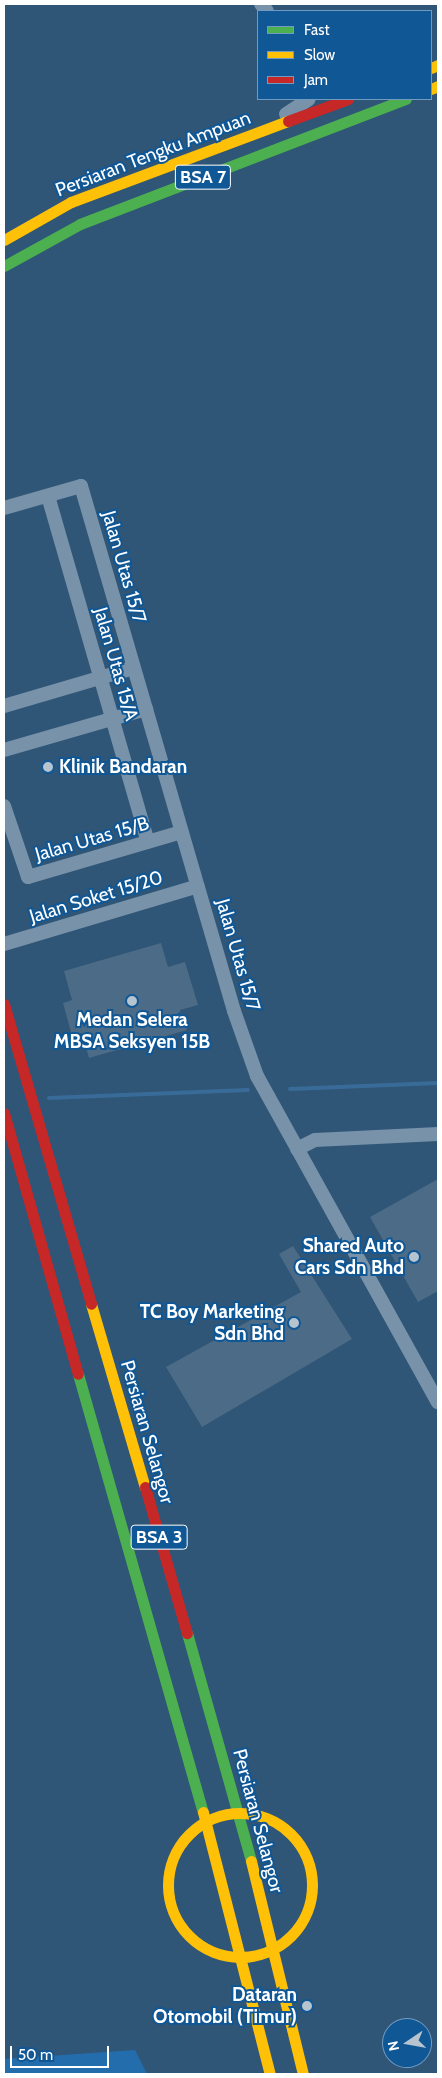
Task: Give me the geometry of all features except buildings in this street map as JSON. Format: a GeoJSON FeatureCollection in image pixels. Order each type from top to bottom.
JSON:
{"type":"FeatureCollection","features":[{"type":"Feature","properties":{"kind":"main road","name":"Persiaran Tengku Ampuan"},"geometry":{"type":"LineString","coordinates":[[4,240],[71,202],[345,100]]}},
{"type":"Feature","properties":{"kind":"main road","name":"Persiaran Tengku Ampuan"},"geometry":{"type":"LineString","coordinates":[[4,266],[80,224],[403,100]]}},
{"type":"Feature","properties":{"kind":"main road","name":"Persiaran Selangor"},"geometry":{"type":"LineString","coordinates":[[4,1004],[239,1812],[303,2074]]}},
{"type":"Feature","properties":{"kind":"main road","name":"BSA 3"},"geometry":{"type":"LineString","coordinates":[[4,1113],[206,1821],[270,2074]]}},
{"type":"Feature","properties":{"kind":"main road"},"geometry":{"type":"LineString","coordinates":[[239,1812],[263,1816],[284,1827],[301,1845],[310,1868],[312,1891],[306,1915],[293,1935],[274,1950],[240,1958],[218,1954],[197,1944],[181,1927],[171,1907],[168,1882],[173,1857],[186,1836],[206,1821],[239,1812]]}},
{"type":"Feature","properties":{"kind":"street"},"geometry":{"type":"LineString","coordinates":[[255,133],[307,100]]}},
{"type":"Feature","properties":{"kind":"street","name":"Jalan Utas 15/7"},"geometry":{"type":"LineString","coordinates":[[48,496],[81,486],[198,886],[257,1076],[438,1402]]}},
{"type":"Feature","properties":{"kind":"street"},"geometry":{"type":"LineString","coordinates":[[4,508],[48,496]]}},
{"type":"Feature","properties":{"kind":"street","name":"Jalan Utas 15/A"},"geometry":{"type":"LineString","coordinates":[[48,496],[148,842]]}},
{"type":"Feature","properties":{"kind":"street"},"geometry":{"type":"LineString","coordinates":[[4,706],[133,668]]}},
{"type":"Feature","properties":{"kind":"street"},"geometry":{"type":"LineString","coordinates":[[4,750],[146,709]]}},
{"type":"Feature","properties":{"kind":"street","name":"Jalan Utas 15/B"},"geometry":{"type":"LineString","coordinates":[[4,806],[28,877],[182,832]]}},
{"type":"Feature","properties":{"kind":"street","name":"Jalan Soket 15/20"},"geometry":{"type":"LineString","coordinates":[[4,944],[198,886]]}},
{"type":"Feature","properties":{"kind":"street"},"geometry":{"type":"LineString","coordinates":[[296,1149],[315,1140],[438,1134]]}},
{"type":"Feature","properties":{"kind":"shaded area"},"geometry":{"type":"Polygon","coordinates":[[[135,2050],[147,2074],[4,2074],[4,2059],[135,2050]]]}},
{"type":"Feature","properties":{"kind":"waterway"},"geometry":{"type":"LineString","coordinates":[[290,1089],[438,1083]]}},
{"type":"Feature","properties":{"kind":"waterway"},"geometry":{"type":"LineString","coordinates":[[49,1098],[248,1090]]}},
{"type":"Feature","properties":{"kind":"traffic: fast"},"geometry":{"type":"LineString","coordinates":[[4,266],[80,224],[403,100]]}},
{"type":"Feature","properties":{"kind":"traffic: fast"},"geometry":{"type":"LineString","coordinates":[[78,1374],[203,1812]]}},
{"type":"Feature","properties":{"kind":"traffic: fast"},"geometry":{"type":"LineString","coordinates":[[187,1633],[251,1861]]}},
{"type":"Feature","properties":{"kind":"traffic: slow"},"geometry":{"type":"LineString","coordinates":[[432,68],[438,65]]}},
{"type":"Feature","properties":{"kind":"traffic: slow"},"geometry":{"type":"LineString","coordinates":[[432,89],[438,86]]}},
{"type":"Feature","properties":{"kind":"traffic: slow"},"geometry":{"type":"LineString","coordinates":[[4,240],[71,202],[288,121]]}},
{"type":"Feature","properties":{"kind":"traffic: slow"},"geometry":{"type":"LineString","coordinates":[[91,1304],[145,1487]]}},
{"type":"Feature","properties":{"kind":"traffic: slow"},"geometry":{"type":"LineString","coordinates":[[203,1812],[270,2074]]}},
{"type":"Feature","properties":{"kind":"traffic: slow"},"geometry":{"type":"LineString","coordinates":[[240,1813],[268,1818],[291,1834],[307,1857],[312,1885],[307,1913],[291,1936],[268,1952],[240,1957],[212,1952],[189,1936],[173,1913],[168,1885],[173,1857],[189,1834],[212,1818],[240,1813]]}},
{"type":"Feature","properties":{"kind":"traffic: slow"},"geometry":{"type":"LineString","coordinates":[[251,1861],[303,2074]]}},
{"type":"Feature","properties":{"kind":"traffic: jam"},"geometry":{"type":"LineString","coordinates":[[288,121],[345,100]]}},
{"type":"Feature","properties":{"kind":"traffic: jam"},"geometry":{"type":"LineString","coordinates":[[4,1004],[91,1304]]}},
{"type":"Feature","properties":{"kind":"traffic: jam"},"geometry":{"type":"LineString","coordinates":[[4,1113],[78,1374]]}},
{"type":"Feature","properties":{"kind":"traffic: jam"},"geometry":{"type":"LineString","coordinates":[[145,1487],[187,1633]]}},
{"type":"Feature","properties":{"kind":"place","name":"Klinik Bandaran"},"geometry":{"type":"Point","coordinates":[48,767]}},
{"type":"Feature","properties":{"kind":"place","name":"Medan Selera MBSA Seksyen 15B"},"geometry":{"type":"Point","coordinates":[132,1001]}},
{"type":"Feature","properties":{"kind":"place","name":"Shared Auto Cars Sdn Bhd"},"geometry":{"type":"Point","coordinates":[414,1257]}},
{"type":"Feature","properties":{"kind":"place","name":"TC Boy Marketing Sdn Bhd"},"geometry":{"type":"Point","coordinates":[294,1323]}},
{"type":"Feature","properties":{"kind":"place","name":"Dataran Otomobil (Timur)"},"geometry":{"type":"Point","coordinates":[307,2006]}}]}
